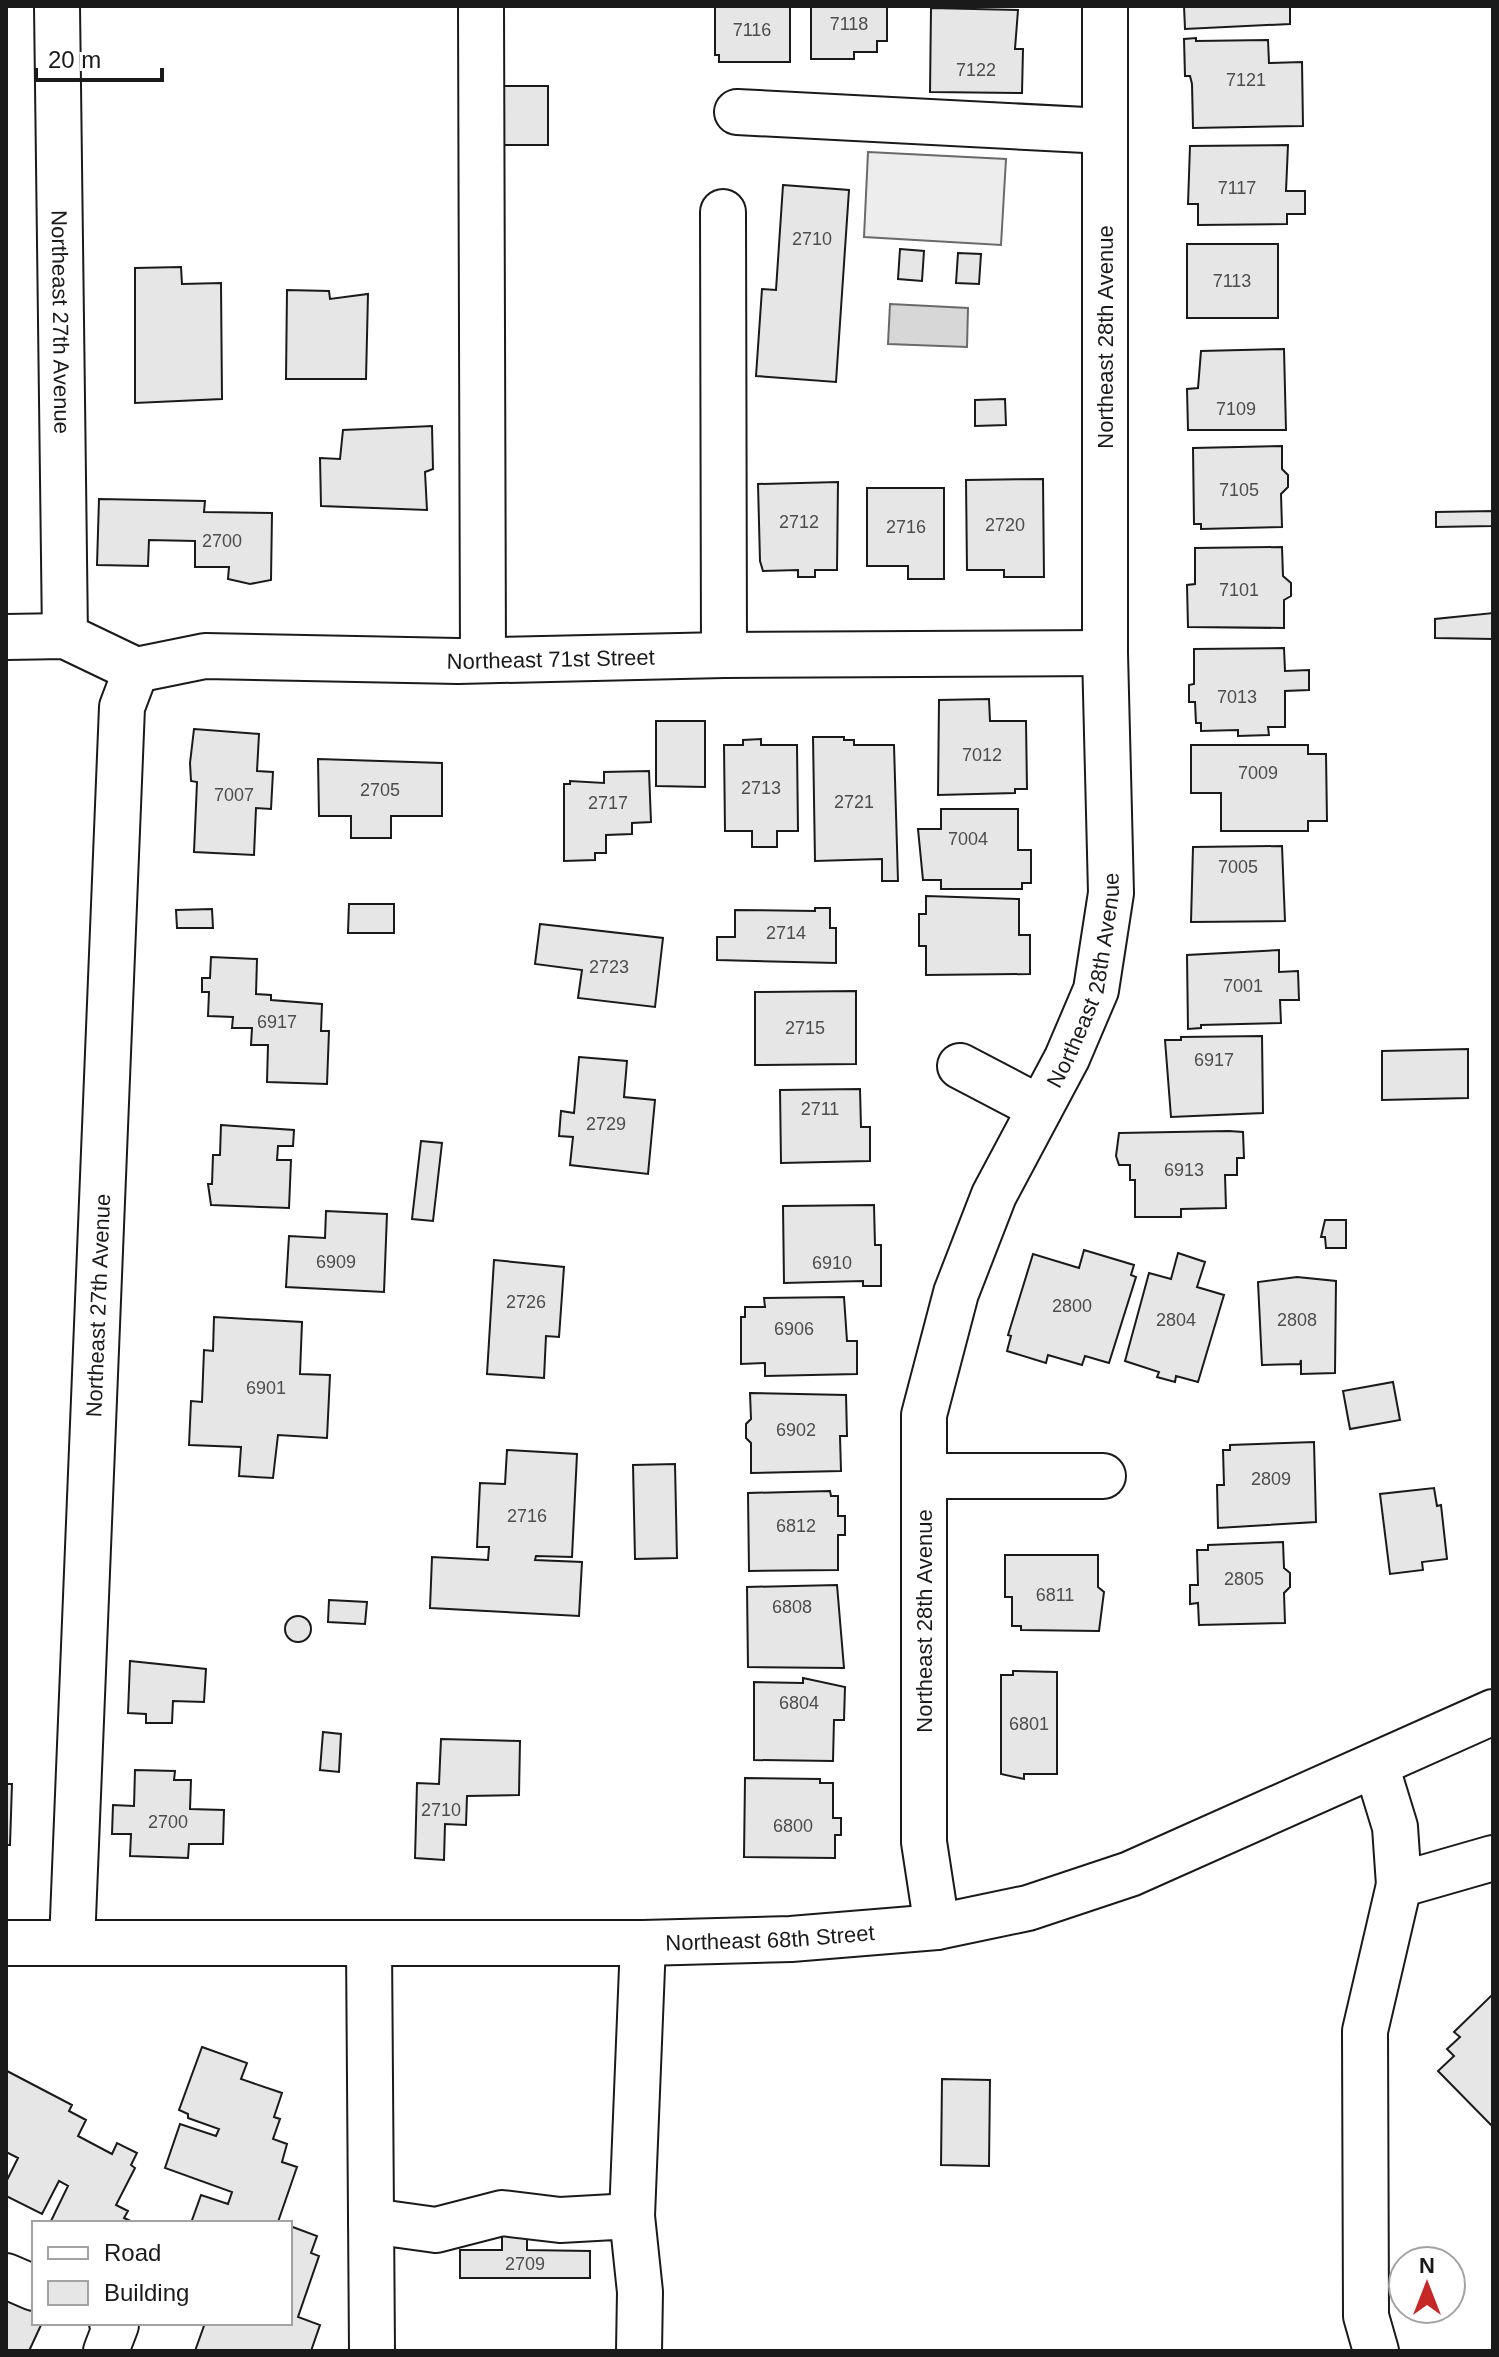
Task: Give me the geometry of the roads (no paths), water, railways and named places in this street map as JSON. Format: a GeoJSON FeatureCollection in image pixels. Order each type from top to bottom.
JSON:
{"type":"FeatureCollection","features":[{"type":"Feature","properties":{"kind":"street","name":"Northeast 27th Avenue"},"geometry":{"type":"LineString","coordinates":[[57,6],[65,636]]}},
{"type":"Feature","properties":{"kind":"street"},"geometry":{"type":"LineString","coordinates":[[481,6],[483,660]]}},
{"type":"Feature","properties":{"kind":"street","name":"Northeast 28th Avenue"},"geometry":{"type":"LineString","coordinates":[[937,1927],[924,1842],[924,1415],[956,1293],[994,1195],[1040,1108],[1096,990],[1111,893],[1105,653],[1105,6]]}},
{"type":"Feature","properties":{"kind":"street"},"geometry":{"type":"LineString","coordinates":[[737,112],[1105,131]]}},
{"type":"Feature","properties":{"kind":"street"},"geometry":{"type":"LineString","coordinates":[[723,212],[724,655]]}},
{"type":"Feature","properties":{"kind":"street"},"geometry":{"type":"LineString","coordinates":[[6,637],[65,636],[136,670]]}},
{"type":"Feature","properties":{"kind":"street","name":"Northeast 71st Street"},"geometry":{"type":"LineString","coordinates":[[136,670],[205,656],[483,660],[1105,653]]}},
{"type":"Feature","properties":{"kind":"street","name":"Northeast 27th Avenue"},"geometry":{"type":"LineString","coordinates":[[72,1943],[122,707],[136,670]]}},
{"type":"Feature","properties":{"kind":"street"},"geometry":{"type":"LineString","coordinates":[[960,1066],[1040,1108]]}},
{"type":"Feature","properties":{"kind":"street"},"geometry":{"type":"LineString","coordinates":[[925,1476],[1103,1476]]}},
{"type":"Feature","properties":{"kind":"street","name":"Northeast 68th Street"},"geometry":{"type":"LineString","coordinates":[[6,1943],[643,1943],[791,1939],[937,1927],[1028,1908],[1130,1874],[1493,1712]]}},
{"type":"Feature","properties":{"kind":"street"},"geometry":{"type":"LineString","coordinates":[[1376,1765],[1395,1827],[1399,1885],[1365,2031],[1366,2316],[1376,2351]]}},
{"type":"Feature","properties":{"kind":"street"},"geometry":{"type":"LineString","coordinates":[[1399,1885],[1493,1858]]}},
{"type":"Feature","properties":{"kind":"street"},"geometry":{"type":"LineString","coordinates":[[639,2351],[640,2292],[632,2216],[643,1943]]}},
{"type":"Feature","properties":{"kind":"street"},"geometry":{"type":"LineString","coordinates":[[369,1945],[372,2351]]}},
{"type":"Feature","properties":{"kind":"street"},"geometry":{"type":"LineString","coordinates":[[371,2221],[436,2230],[502,2213],[560,2220],[632,2216]]}},
{"type":"Feature","properties":{"kind":"street"},"geometry":{"type":"LineString","coordinates":[[6,2276],[32,2287]]}},
{"type":"Feature","properties":{"kind":"street"},"geometry":{"type":"LineString","coordinates":[[106,2351],[116,2325]]}}]}
